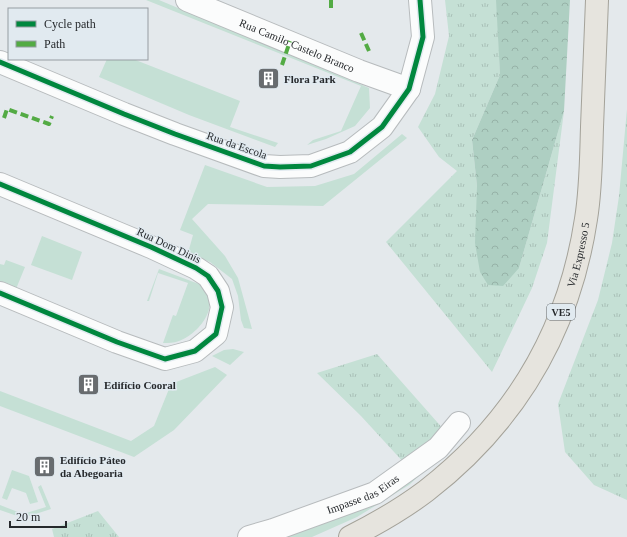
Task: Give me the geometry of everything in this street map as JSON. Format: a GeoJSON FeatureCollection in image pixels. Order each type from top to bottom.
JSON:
{"type":"FeatureCollection","features":[{"type":"Feature","properties":{"kind":"main road","name":"Via Expresso 5"},"geometry":{"type":"LineString","coordinates":[[350,537],[406,505],[425,492],[468,455],[505,413],[521,391],[550,340],[561,313],[580,252],[586,219],[590,185],[597,0]]}},
{"type":"Feature","properties":{"kind":"street","name":"Rua Camilo Castelo Branco"},"geometry":{"type":"LineString","coordinates":[[187,0],[359,71],[409,89]]}},
{"type":"Feature","properties":{"kind":"street","name":"Rua da Escola"},"geometry":{"type":"LineString","coordinates":[[0,62],[124,114],[264,166],[311,166],[350,152],[382,127],[409,89],[423,37],[420,0]]}},
{"type":"Feature","properties":{"kind":"street","name":"Rua Dom Dinis"},"geometry":{"type":"LineString","coordinates":[[0,184],[151,247],[196,268],[208,276],[218,291],[222,307],[216,334],[195,351],[165,359],[117,342],[0,293]]}},
{"type":"Feature","properties":{"kind":"street","name":"Impasse das Eiras"},"geometry":{"type":"LineString","coordinates":[[249,537],[273,530],[376,493],[438,448],[459,423]]}},
{"type":"Feature","properties":{"kind":"green space"},"geometry":{"type":"Polygon","coordinates":[[[146,0],[159,0],[369,88],[370,108],[355,126],[326,139],[307,145],[313,140],[341,131],[361,86],[146,0]]]}},
{"type":"Feature","properties":{"kind":"green space"},"geometry":{"type":"Polygon","coordinates":[[[445,0],[497,1],[500,75],[472,140],[477,186],[519,268],[564,111],[547,243],[532,288],[492,372],[386,242],[457,171],[439,157],[418,127],[435,94],[449,36],[445,0]]]}},
{"type":"Feature","properties":{"kind":"green space"},"geometry":{"type":"Polygon","coordinates":[[[496,0],[570,0],[564,111],[519,268],[503,286],[488,285],[480,272],[475,243],[477,186],[472,140],[500,75],[496,0]]]}},
{"type":"Feature","properties":{"kind":"green space"},"geometry":{"type":"Polygon","coordinates":[[[107,60],[136,60],[240,101],[230,127],[278,143],[275,147],[189,115],[99,77],[107,60]]]}},
{"type":"Feature","properties":{"kind":"green space"},"geometry":{"type":"Polygon","coordinates":[[[627,109],[627,500],[594,485],[565,452],[558,404],[598,300],[612,243],[619,196],[627,109]]]}},
{"type":"Feature","properties":{"kind":"green space"},"geometry":{"type":"Polygon","coordinates":[[[402,134],[407,138],[323,206],[208,204],[192,219],[225,256],[238,278],[252,329],[244,328],[241,320],[238,296],[232,279],[210,262],[188,253],[193,235],[180,230],[205,165],[267,187],[315,186],[354,174],[402,134]]]}},
{"type":"Feature","properties":{"kind":"green space"},"geometry":{"type":"Polygon","coordinates":[[[42,236],[82,252],[72,280],[31,265],[42,236]]]}},
{"type":"Feature","properties":{"kind":"green space"},"geometry":{"type":"Polygon","coordinates":[[[6,260],[25,267],[16,289],[0,282],[0,264],[4,265],[6,260]]]}},
{"type":"Feature","properties":{"kind":"green space"},"geometry":{"type":"Polygon","coordinates":[[[159,269],[199,284],[206,291],[210,299],[207,316],[202,324],[187,337],[175,342],[163,343],[173,315],[176,316],[188,283],[158,273],[149,301],[147,301],[159,269]]]}},
{"type":"Feature","properties":{"kind":"green space"},"geometry":{"type":"Polygon","coordinates":[[[233,349],[244,352],[230,365],[212,356],[224,350],[233,349]]]}},
{"type":"Feature","properties":{"kind":"green space"},"geometry":{"type":"Polygon","coordinates":[[[377,354],[445,431],[406,465],[361,416],[317,373],[377,354]]]}},
{"type":"Feature","properties":{"kind":"green space"},"geometry":{"type":"Polygon","coordinates":[[[215,367],[227,375],[174,430],[134,457],[0,406],[0,391],[131,441],[154,426],[171,384],[215,367]]]}},
{"type":"Feature","properties":{"kind":"green space"},"geometry":{"type":"Polygon","coordinates":[[[432,464],[409,485],[357,517],[312,537],[273,537],[347,515],[381,499],[432,464]]]}},
{"type":"Feature","properties":{"kind":"green space"},"geometry":{"type":"Polygon","coordinates":[[[12,470],[29,476],[38,502],[30,504],[26,493],[12,488],[7,500],[2,498],[12,470]]]}},
{"type":"Feature","properties":{"kind":"green space"},"geometry":{"type":"Polygon","coordinates":[[[41,485],[51,509],[23,518],[0,510],[0,505],[23,514],[46,507],[38,487],[41,485]]]}},
{"type":"Feature","properties":{"kind":"green space"},"geometry":{"type":"Polygon","coordinates":[[[98,511],[119,537],[54,537],[52,529],[98,511]]]}},
{"type":"Feature","properties":{"kind":"marked path"},"geometry":{"type":"LineString","coordinates":[[331,0],[331,9]]}},
{"type":"Feature","properties":{"kind":"marked path"},"geometry":{"type":"LineString","coordinates":[[361,33],[369,51]]}},
{"type":"Feature","properties":{"kind":"marked path"},"geometry":{"type":"LineString","coordinates":[[282,65],[290,41]]}},
{"type":"Feature","properties":{"kind":"marked path"},"geometry":{"type":"LineString","coordinates":[[4,118],[7,109],[49,124],[52,116]]}},
{"type":"Feature","properties":{"kind":"cycle path"},"geometry":{"type":"LineString","coordinates":[[0,62],[124,114],[264,166],[311,166],[350,152],[382,127],[409,89],[423,37],[420,0]]}},
{"type":"Feature","properties":{"kind":"cycle path"},"geometry":{"type":"LineString","coordinates":[[0,184],[151,247],[196,268],[208,276],[218,291],[222,307],[216,334],[195,351],[165,359],[117,342],[0,293]]}},
{"type":"Feature","properties":{"kind":"place","name":"Flora Park"},"geometry":{"type":"Point","coordinates":[269,79]}},
{"type":"Feature","properties":{"kind":"place","name":"Edifício Cooral"},"geometry":{"type":"Point","coordinates":[88,385]}},
{"type":"Feature","properties":{"kind":"place","name":"Edifício Páteo da Abegoaria"},"geometry":{"type":"Point","coordinates":[45,466]}}]}
